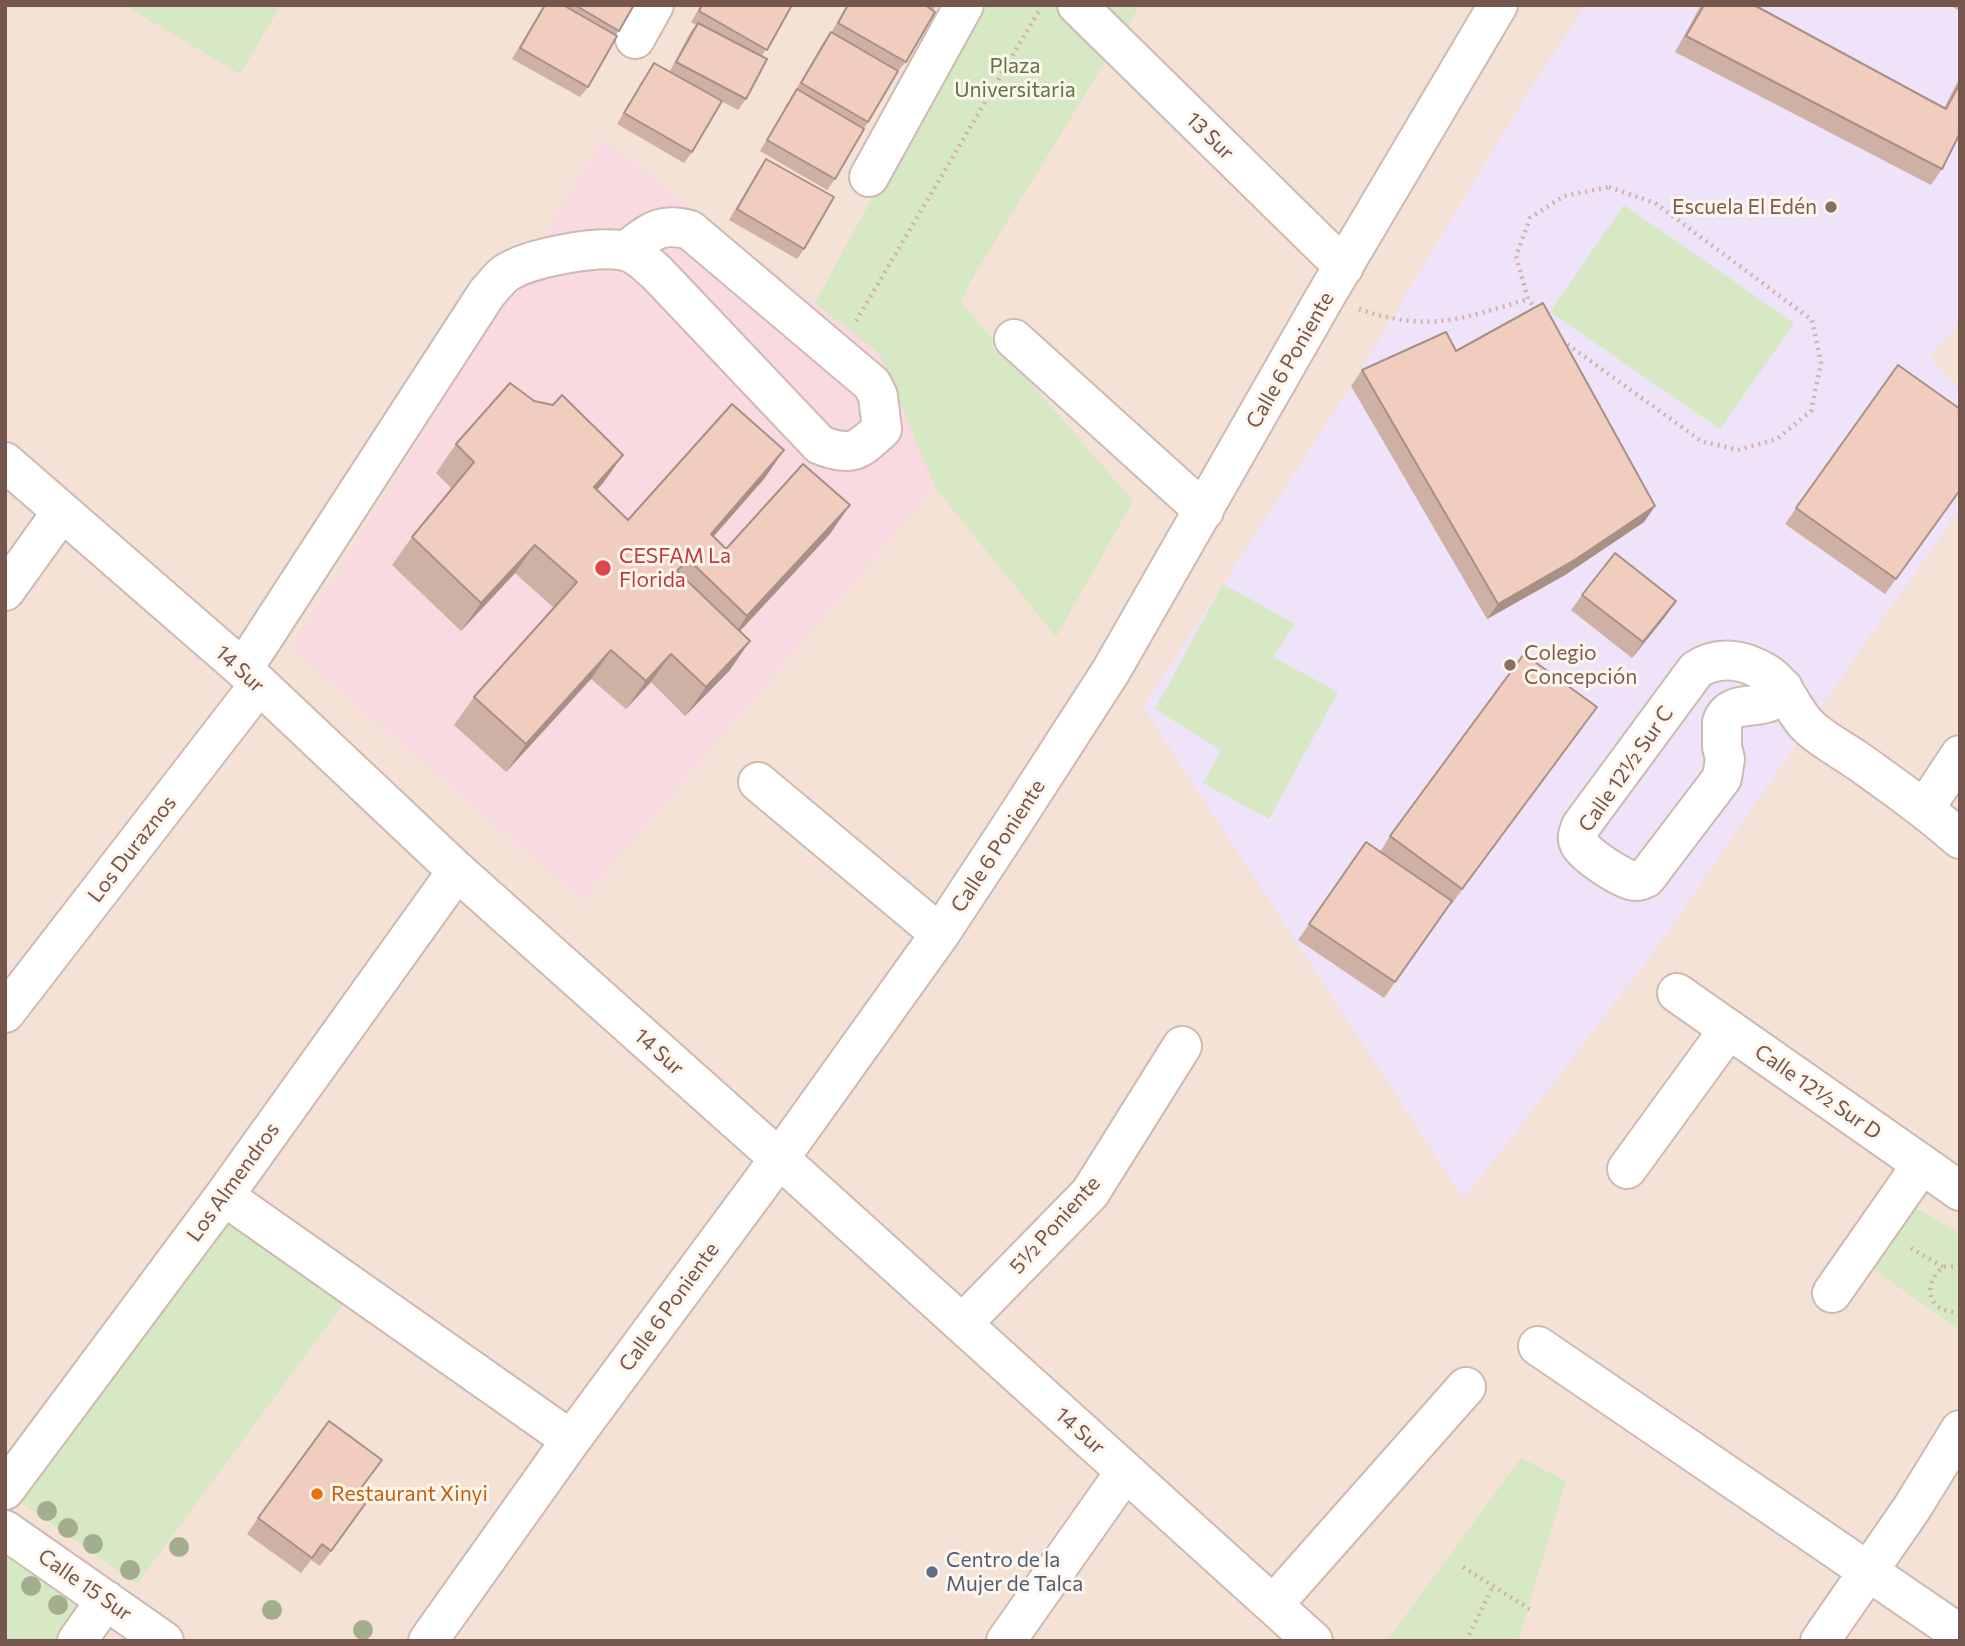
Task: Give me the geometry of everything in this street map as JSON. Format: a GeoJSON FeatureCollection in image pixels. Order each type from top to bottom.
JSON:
{"type":"FeatureCollection","features":[{"type":"Feature","properties":{"kind":"street"},"geometry":{"type":"LineString","coordinates":[[635,39],[654,5]]}},
{"type":"Feature","properties":{"kind":"street"},"geometry":{"type":"LineString","coordinates":[[869,177],[964,5]]}},
{"type":"Feature","properties":{"kind":"street","name":"13 Sur"},"geometry":{"type":"LineString","coordinates":[[1077,5],[1335,282]]}},
{"type":"Feature","properties":{"kind":"street","name":"Calle 6 Poniente"},"geometry":{"type":"LineString","coordinates":[[428,1641],[940,933],[1111,671],[1490,8]]}},
{"type":"Feature","properties":{"kind":"street"},"geometry":{"type":"LineString","coordinates":[[674,225],[690,230],[872,384],[878,396],[882,429],[861,448],[837,451],[820,445],[656,272],[639,257],[625,251],[659,227],[674,225]]}},
{"type":"Feature","properties":{"kind":"street","name":"Los Duraznos"},"geometry":{"type":"LineString","coordinates":[[5,1013],[251,678],[487,293],[505,274],[541,259],[598,250],[625,251]]}},
{"type":"Feature","properties":{"kind":"street"},"geometry":{"type":"LineString","coordinates":[[1014,339],[1204,511]]}},
{"type":"Feature","properties":{"kind":"street","name":"14 Sur"},"geometry":{"type":"LineString","coordinates":[[5,462],[251,678],[457,871],[1313,1641]]}},
{"type":"Feature","properties":{"kind":"street"},"geometry":{"type":"LineString","coordinates":[[5,591],[61,513]]}},
{"type":"Feature","properties":{"kind":"street","name":"Calle 12½ Sur C"},"geometry":{"type":"LineString","coordinates":[[1783,688],[1770,702],[1737,707],[1724,715],[1721,722],[1725,767],[1722,778],[1646,878],[1637,882],[1622,878],[1579,844],[1577,834],[1581,826],[1696,670],[1708,662],[1723,660],[1741,662],[1767,674],[1783,688],[1808,727],[1925,808],[1960,839]]}},
{"type":"Feature","properties":{"kind":"street"},"geometry":{"type":"LineString","coordinates":[[1925,808],[1960,755]]}},
{"type":"Feature","properties":{"kind":"street"},"geometry":{"type":"LineString","coordinates":[[758,782],[940,933]]}},
{"type":"Feature","properties":{"kind":"street","name":"Los Almendros"},"geometry":{"type":"LineString","coordinates":[[5,1490],[224,1196],[457,871]]}},
{"type":"Feature","properties":{"kind":"street","name":"Calle 12½ Sur D"},"geometry":{"type":"LineString","coordinates":[[1677,993],[1960,1191]]}},
{"type":"Feature","properties":{"kind":"street"},"geometry":{"type":"LineString","coordinates":[[1627,1169],[1729,1029]]}},
{"type":"Feature","properties":{"kind":"street","name":"5½ Poniente"},"geometry":{"type":"LineString","coordinates":[[962,1325],[1090,1193],[1182,1046]]}},
{"type":"Feature","properties":{"kind":"street"},"geometry":{"type":"LineString","coordinates":[[1832,1293],[1922,1164]]}},
{"type":"Feature","properties":{"kind":"street"},"geometry":{"type":"LineString","coordinates":[[224,1196],[571,1440]]}},
{"type":"Feature","properties":{"kind":"street"},"geometry":{"type":"LineString","coordinates":[[1538,1346],[1960,1634]]}},
{"type":"Feature","properties":{"kind":"street"},"geometry":{"type":"LineString","coordinates":[[1273,1605],[1466,1387]]}},
{"type":"Feature","properties":{"kind":"street"},"geometry":{"type":"LineString","coordinates":[[1820,1641],[1912,1508],[1960,1430]]}},
{"type":"Feature","properties":{"kind":"street"},"geometry":{"type":"LineString","coordinates":[[1006,1641],[1125,1472]]}},
{"type":"Feature","properties":{"kind":"street","name":"Calle 15 Sur"},"geometry":{"type":"LineString","coordinates":[[5,1530],[164,1641]]}},
{"type":"Feature","properties":{"kind":"street"},"geometry":{"type":"LineString","coordinates":[[77,1641],[107,1600]]}},
{"type":"Feature","properties":{"kind":"path"},"geometry":{"type":"LineString","coordinates":[[851,331],[1042,5]]}},
{"type":"Feature","properties":{"kind":"path"},"geometry":{"type":"LineString","coordinates":[[1609,187],[1654,203],[1812,320],[1821,363],[1811,411],[1777,439],[1738,450],[1701,441],[1552,332],[1528,299],[1516,256],[1530,218],[1564,196],[1609,187]]}},
{"type":"Feature","properties":{"kind":"path"},"geometry":{"type":"LineString","coordinates":[[1335,282],[1388,319],[1428,323],[1462,320],[1528,299]]}},
{"type":"Feature","properties":{"kind":"path"},"geometry":{"type":"LineString","coordinates":[[1960,1266],[1943,1267],[1937,1272],[1932,1278],[1930,1294],[1933,1301],[1945,1311],[1960,1312]]}},
{"type":"Feature","properties":{"kind":"path"},"geometry":{"type":"LineString","coordinates":[[1462,1567],[1531,1610]]}},
{"type":"Feature","properties":{"kind":"path"},"geometry":{"type":"LineString","coordinates":[[1466,1641],[1493,1586]]}},
{"type":"Feature","properties":{"kind":"shaded area"},"geometry":{"type":"Polygon","coordinates":[[[5,5],[1960,5],[1960,1641],[5,1641],[5,5]]]}},
{"type":"Feature","properties":{"kind":"shaded area","name":"Colegio Concepción"},"geometry":{"type":"Polygon","coordinates":[[[1586,5],[1960,5],[1960,321],[1930,358],[1960,390],[1960,510],[1879,623],[1651,956],[1464,1199],[1143,707],[1351,386],[1528,92],[1586,5]]]}},
{"type":"Feature","properties":{"kind":"shaded area","name":"CESFAM La Florida"},"geometry":{"type":"Polygon","coordinates":[[[603,139],[880,353],[935,487],[582,900],[291,648],[603,139]]]}},
{"type":"Feature","properties":{"kind":"green space"},"geometry":{"type":"Polygon","coordinates":[[[124,5],[281,5],[240,74],[124,5]]]}},
{"type":"Feature","properties":{"kind":"green space","name":"Plaza Universitaria"},"geometry":{"type":"Polygon","coordinates":[[[977,5],[1140,5],[970,282],[961,303],[1133,501],[1056,637],[935,487],[880,354],[815,303],[977,5]]]}},
{"type":"Feature","properties":{"kind":"green space"},"geometry":{"type":"Polygon","coordinates":[[[1624,205],[1794,323],[1720,429],[1550,312],[1624,205]]]}},
{"type":"Feature","properties":{"kind":"green space"},"geometry":{"type":"Polygon","coordinates":[[[1223,584],[1295,624],[1273,657],[1338,692],[1269,819],[1203,783],[1221,750],[1155,709],[1223,584]]]}},
{"type":"Feature","properties":{"kind":"green space"},"geometry":{"type":"Polygon","coordinates":[[[1911,1205],[1960,1234],[1960,1330],[1870,1267],[1911,1205]]]}},
{"type":"Feature","properties":{"kind":"green space"},"geometry":{"type":"Polygon","coordinates":[[[227,1214],[349,1296],[137,1584],[19,1501],[227,1214]]]}},
{"type":"Feature","properties":{"kind":"green space"},"geometry":{"type":"Polygon","coordinates":[[[1521,1458],[1566,1481],[1518,1641],[1387,1641],[1521,1458]]]}},
{"type":"Feature","properties":{"kind":"green space"},"geometry":{"type":"Polygon","coordinates":[[[5,1550],[90,1608],[67,1641],[5,1641],[5,1550]]]}},
{"type":"Feature","properties":{"kind":"building"},"geometry":{"type":"Polygon","coordinates":[[[545,5],[563,5],[617,36],[588,87],[520,48],[545,5]]]}},
{"type":"Feature","properties":{"kind":"building"},"geometry":{"type":"Polygon","coordinates":[[[575,5],[634,5],[619,31],[575,5]]]}},
{"type":"Feature","properties":{"kind":"building"},"geometry":{"type":"Polygon","coordinates":[[[702,5],[792,5],[767,50],[699,11],[702,5]]]}},
{"type":"Feature","properties":{"kind":"building"},"geometry":{"type":"Polygon","coordinates":[[[848,5],[925,5],[935,12],[906,62],[838,23],[848,5]]]}},
{"type":"Feature","properties":{"kind":"building"},"geometry":{"type":"Polygon","coordinates":[[[1704,5],[1754,5],[1946,109],[1960,83],[1960,133],[1942,169],[1686,36],[1704,5]]]}},
{"type":"Feature","properties":{"kind":"building"},"geometry":{"type":"Polygon","coordinates":[[[698,23],[767,59],[746,99],[676,62],[698,23]]]}},
{"type":"Feature","properties":{"kind":"building"},"geometry":{"type":"Polygon","coordinates":[[[831,32],[898,71],[868,122],[801,83],[831,32]]]}},
{"type":"Feature","properties":{"kind":"building"},"geometry":{"type":"Polygon","coordinates":[[[654,63],[722,101],[692,152],[624,113],[654,63]]]}},
{"type":"Feature","properties":{"kind":"building"},"geometry":{"type":"Polygon","coordinates":[[[797,89],[864,129],[835,179],[767,140],[797,89]]]}},
{"type":"Feature","properties":{"kind":"building"},"geometry":{"type":"Polygon","coordinates":[[[766,159],[834,197],[804,249],[737,209],[766,159]]]}},
{"type":"Feature","properties":{"kind":"building"},"geometry":{"type":"Polygon","coordinates":[[[1543,303],[1655,506],[1576,559],[1498,604],[1362,370],[1446,332],[1456,351],[1543,303]]]}},
{"type":"Feature","properties":{"kind":"building"},"geometry":{"type":"Polygon","coordinates":[[[1898,365],[1960,409],[1960,490],[1896,579],[1796,508],[1898,365]]]}},
{"type":"Feature","properties":{"kind":"building"},"geometry":{"type":"Polygon","coordinates":[[[510,383],[534,401],[553,405],[562,395],[623,455],[594,487],[628,520],[732,404],[784,450],[711,534],[726,549],[803,464],[850,505],[747,616],[688,559],[677,571],[750,641],[706,687],[671,654],[646,681],[611,650],[526,744],[474,697],[577,582],[535,545],[481,603],[412,537],[474,462],[456,444],[510,383]]]}},
{"type":"Feature","properties":{"kind":"building"},"geometry":{"type":"Polygon","coordinates":[[[1615,553],[1676,601],[1643,642],[1582,595],[1615,553]]]}},
{"type":"Feature","properties":{"kind":"building"},"geometry":{"type":"Polygon","coordinates":[[[1524,654],[1597,707],[1462,889],[1390,836],[1524,654]]]}},
{"type":"Feature","properties":{"kind":"building"},"geometry":{"type":"Polygon","coordinates":[[[1366,842],[1452,901],[1395,982],[1309,924],[1366,842]]]}},
{"type":"Feature","properties":{"kind":"building","name":"Restaurant Xinyi"},"geometry":{"type":"Polygon","coordinates":[[[329,1421],[382,1460],[355,1496],[365,1504],[331,1551],[322,1544],[312,1558],[258,1518],[329,1421]]]}},
{"type":"Feature","properties":{"kind":"place","name":"Escuela El Edén"},"geometry":{"type":"Point","coordinates":[1831,207]}},
{"type":"Feature","properties":{"kind":"place","name":"CESFAM La Florida"},"geometry":{"type":"Point","coordinates":[603,568]}},
{"type":"Feature","properties":{"kind":"place","name":"Colegio Concepción"},"geometry":{"type":"Point","coordinates":[1510,665]}},
{"type":"Feature","properties":{"kind":"place","name":"Restaurant Xinyi"},"geometry":{"type":"Point","coordinates":[317,1494]}},
{"type":"Feature","properties":{"kind":"place","name":"Centro de la Mujer de Talca"},"geometry":{"type":"Point","coordinates":[932,1572]}}]}
